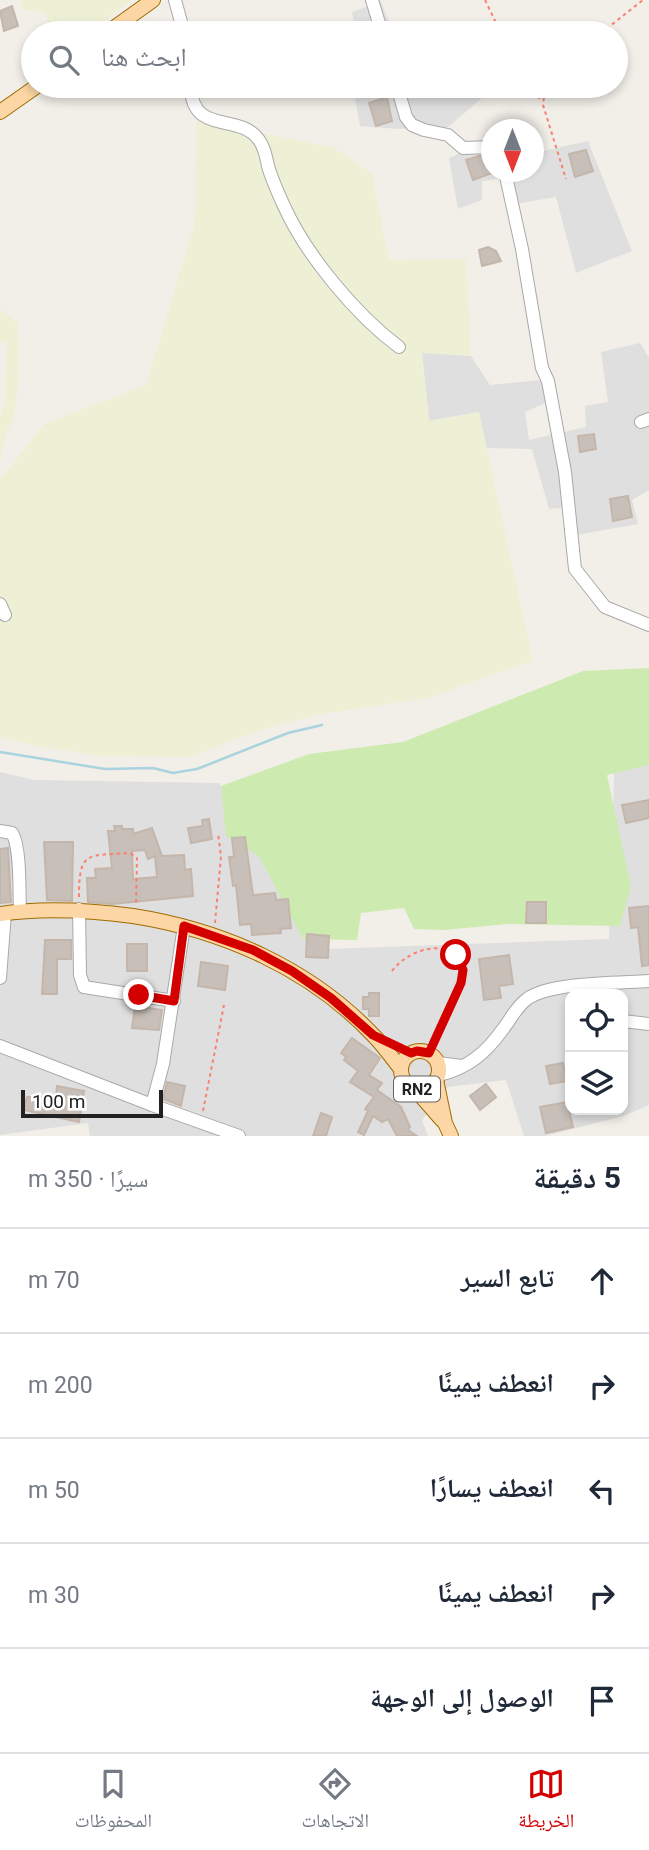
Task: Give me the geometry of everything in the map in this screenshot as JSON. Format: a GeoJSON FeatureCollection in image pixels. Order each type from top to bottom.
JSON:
{"type":"FeatureCollection","features":[{"type":"Feature","properties":{"kind":"main road"},"geometry":{"type":"LineString","coordinates":[[124,21],[153,0]]}},
{"type":"Feature","properties":{"kind":"main road"},"geometry":{"type":"LineString","coordinates":[[0,112],[21,97]]}},
{"type":"Feature","properties":{"kind":"main road","name":"RN2"},"geometry":{"type":"LineString","coordinates":[[3,913],[79,909],[136,917],[213,934],[253,950],[292,971],[331,998],[373,1035],[401,1069],[405,1081],[415,1088],[448,1130]]}},
{"type":"Feature","properties":{"kind":"main road","name":"RN2"},"geometry":{"type":"LineString","coordinates":[[373,1035],[411,1053]]}},
{"type":"Feature","properties":{"kind":"main road","name":"RN2"},"geometry":{"type":"LineString","coordinates":[[401,1069],[406,1057],[411,1053],[424,1051],[436,1068],[448,1130]]}},
{"type":"Feature","properties":{"kind":"main road","name":"RN2"},"geometry":{"type":"LineString","coordinates":[[415,1088],[427,1088],[436,1068]]}},
{"type":"Feature","properties":{"kind":"street"},"geometry":{"type":"LineString","coordinates":[[175,0],[181,21]]}},
{"type":"Feature","properties":{"kind":"street"},"geometry":{"type":"LineString","coordinates":[[372,0],[378,21]]}},
{"type":"Feature","properties":{"kind":"street"},"geometry":{"type":"LineString","coordinates":[[192,98],[197,111],[246,130],[259,139],[276,189],[295,227],[345,297],[399,347]]}},
{"type":"Feature","properties":{"kind":"street"},"geometry":{"type":"LineString","coordinates":[[400,98],[406,117],[412,125],[448,135],[463,148],[481,147]]}},
{"type":"Feature","properties":{"kind":"street"},"geometry":{"type":"LineString","coordinates":[[507,182],[522,249],[542,368],[548,381],[556,420],[566,480],[575,569],[605,607],[649,625]]}},
{"type":"Feature","properties":{"kind":"street"},"geometry":{"type":"LineString","coordinates":[[0,831],[12,833],[19,846],[20,912]]}},
{"type":"Feature","properties":{"kind":"street"},"geometry":{"type":"LineString","coordinates":[[79,909],[80,975],[83,987],[174,1001]]}},
{"type":"Feature","properties":{"kind":"street"},"geometry":{"type":"LineString","coordinates":[[0,978],[3,913]]}},
{"type":"Feature","properties":{"kind":"street"},"geometry":{"type":"LineString","coordinates":[[152,1105],[163,1064],[184,926]]}},
{"type":"Feature","properties":{"kind":"street"},"geometry":{"type":"LineString","coordinates":[[612,989],[649,981]]}},
{"type":"Feature","properties":{"kind":"street"},"geometry":{"type":"LineString","coordinates":[[436,1068],[466,1067],[502,1031],[517,1009],[534,995],[553,989],[565,989]]}},
{"type":"Feature","properties":{"kind":"street"},"geometry":{"type":"LineString","coordinates":[[628,1022],[649,1024]]}},
{"type":"Feature","properties":{"kind":"street"},"geometry":{"type":"LineString","coordinates":[[0,1046],[239,1136]]}},
{"type":"Feature","properties":{"kind":"path"},"geometry":{"type":"LineString","coordinates":[[485,0],[495,21]]}},
{"type":"Feature","properties":{"kind":"path"},"geometry":{"type":"LineString","coordinates":[[616,21],[643,0]]}},
{"type":"Feature","properties":{"kind":"path"},"geometry":{"type":"LineString","coordinates":[[539,98],[543,102],[566,179]]}},
{"type":"Feature","properties":{"kind":"path"},"geometry":{"type":"LineString","coordinates":[[543,102],[545,98]]}},
{"type":"Feature","properties":{"kind":"path"},"geometry":{"type":"LineString","coordinates":[[213,934],[221,856],[218,833]]}},
{"type":"Feature","properties":{"kind":"path"},"geometry":{"type":"LineString","coordinates":[[79,909],[79,881],[84,860],[130,853],[137,858],[136,917]]}},
{"type":"Feature","properties":{"kind":"path"},"geometry":{"type":"LineString","coordinates":[[392,971],[404,958],[433,948],[450,950],[460,961],[463,974],[461,983],[436,1068]]}},
{"type":"Feature","properties":{"kind":"path"},"geometry":{"type":"LineString","coordinates":[[201,1122],[224,1005]]}},
{"type":"Feature","properties":{"kind":"shaded area"},"geometry":{"type":"Polygon","coordinates":[[[369,0],[380,0],[389,21],[354,21],[352,12],[369,6],[369,0]]]}},
{"type":"Feature","properties":{"kind":"shaded area"},"geometry":{"type":"Polygon","coordinates":[[[355,98],[482,98],[448,127],[399,129],[360,126],[355,98]]]}},
{"type":"Feature","properties":{"kind":"shaded area"},"geometry":{"type":"Polygon","coordinates":[[[588,141],[632,251],[576,273],[556,197],[509,205],[505,182],[544,182],[544,151],[588,141]]]}},
{"type":"Feature","properties":{"kind":"shaded area"},"geometry":{"type":"Polygon","coordinates":[[[481,144],[482,200],[458,209],[449,158],[481,144]]]}},
{"type":"Feature","properties":{"kind":"shaded area"},"geometry":{"type":"Polygon","coordinates":[[[640,343],[649,358],[649,490],[632,500],[638,524],[577,535],[570,507],[549,509],[532,449],[485,448],[479,412],[429,421],[422,352],[471,356],[490,385],[542,380],[545,403],[525,412],[529,440],[586,427],[585,406],[608,402],[601,352],[640,343]]]}},
{"type":"Feature","properties":{"kind":"shaded area"},"geometry":{"type":"Polygon","coordinates":[[[649,740],[649,1105],[628,1114],[628,989],[565,989],[565,1115],[625,1115],[546,1136],[524,1136],[506,1080],[448,1087],[422,1120],[428,1136],[90,1136],[88,1123],[0,1135],[0,772],[35,780],[219,783],[257,851],[327,949],[609,939],[615,744],[649,740]]]}},
{"type":"Feature","properties":{"kind":"green space"},"geometry":{"type":"Polygon","coordinates":[[[20,0],[132,0],[104,21],[48,21],[45,12],[24,10],[20,0]]]}},
{"type":"Feature","properties":{"kind":"green space"},"geometry":{"type":"Polygon","coordinates":[[[196,114],[257,132],[335,148],[372,174],[389,260],[466,259],[471,356],[422,353],[429,421],[479,412],[533,661],[428,698],[315,715],[256,732],[189,757],[103,756],[36,746],[0,737],[0,480],[44,424],[146,385],[195,222],[196,114]]]}},
{"type":"Feature","properties":{"kind":"green space"},"geometry":{"type":"Polygon","coordinates":[[[0,309],[18,323],[19,380],[13,421],[6,434],[0,463],[0,416],[5,400],[7,342],[0,343],[0,309]]]}},
{"type":"Feature","properties":{"kind":"green space"},"geometry":{"type":"Polygon","coordinates":[[[649,668],[649,765],[607,775],[631,887],[620,926],[508,924],[444,930],[414,929],[404,908],[361,913],[357,940],[303,939],[259,856],[226,836],[221,786],[309,754],[403,742],[583,671],[649,668]]]}},
{"type":"Feature","properties":{"kind":"building"},"geometry":{"type":"Polygon","coordinates":[[[12,6],[18,26],[4,31],[0,11],[12,6]]]}},
{"type":"Feature","properties":{"kind":"building"},"geometry":{"type":"Polygon","coordinates":[[[387,98],[392,121],[376,126],[369,103],[387,98]]]}},
{"type":"Feature","properties":{"kind":"building"},"geometry":{"type":"Polygon","coordinates":[[[586,150],[593,171],[575,177],[569,154],[586,150]]]}},
{"type":"Feature","properties":{"kind":"building"},"geometry":{"type":"Polygon","coordinates":[[[481,156],[481,177],[473,180],[466,160],[481,156]]]}},
{"type":"Feature","properties":{"kind":"building"},"geometry":{"type":"Polygon","coordinates":[[[488,247],[496,251],[501,261],[482,266],[479,250],[488,247]]]}},
{"type":"Feature","properties":{"kind":"building"},"geometry":{"type":"Polygon","coordinates":[[[594,434],[596,449],[580,452],[578,436],[594,434]]]}},
{"type":"Feature","properties":{"kind":"building"},"geometry":{"type":"Polygon","coordinates":[[[628,496],[632,517],[613,521],[610,499],[628,496]]]}},
{"type":"Feature","properties":{"kind":"building"},"geometry":{"type":"Polygon","coordinates":[[[649,800],[649,818],[626,823],[622,805],[649,800]]]}},
{"type":"Feature","properties":{"kind":"building"},"geometry":{"type":"Polygon","coordinates":[[[209,819],[212,839],[191,843],[188,828],[203,826],[202,820],[209,819]]]}},
{"type":"Feature","properties":{"kind":"building"},"geometry":{"type":"Polygon","coordinates":[[[114,826],[133,829],[133,834],[152,828],[162,856],[184,855],[185,870],[191,869],[193,896],[112,904],[88,902],[87,878],[96,878],[95,869],[112,868],[108,831],[115,831],[114,826]],[[145,850],[132,851],[133,879],[157,877],[155,856],[148,859],[145,850]]]}},
{"type":"Feature","properties":{"kind":"building"},"geometry":{"type":"Polygon","coordinates":[[[245,837],[253,895],[275,893],[276,900],[288,899],[291,928],[280,929],[281,933],[252,935],[251,924],[240,925],[236,885],[233,886],[229,857],[234,857],[232,838],[245,837]]]}},
{"type":"Feature","properties":{"kind":"building"},"geometry":{"type":"Polygon","coordinates":[[[44,842],[73,842],[72,901],[47,900],[44,842]]]}},
{"type":"Feature","properties":{"kind":"building"},"geometry":{"type":"Polygon","coordinates":[[[8,848],[11,902],[0,903],[0,849],[8,848]]]}},
{"type":"Feature","properties":{"kind":"building"},"geometry":{"type":"Polygon","coordinates":[[[527,902],[546,902],[546,923],[526,923],[527,902]]]}},
{"type":"Feature","properties":{"kind":"building"},"geometry":{"type":"Polygon","coordinates":[[[649,906],[649,965],[642,966],[638,927],[631,928],[629,908],[649,906]]]}},
{"type":"Feature","properties":{"kind":"building"},"geometry":{"type":"Polygon","coordinates":[[[307,934],[329,936],[328,958],[306,957],[307,934]]]}},
{"type":"Feature","properties":{"kind":"building"},"geometry":{"type":"Polygon","coordinates":[[[45,940],[71,940],[71,959],[57,959],[57,994],[42,994],[45,940]]]}},
{"type":"Feature","properties":{"kind":"building"},"geometry":{"type":"Polygon","coordinates":[[[127,944],[147,944],[147,971],[127,971],[127,944]]]}},
{"type":"Feature","properties":{"kind":"building"},"geometry":{"type":"Polygon","coordinates":[[[509,955],[513,984],[499,986],[501,998],[484,1000],[479,959],[509,955]]]}},
{"type":"Feature","properties":{"kind":"building"},"geometry":{"type":"Polygon","coordinates":[[[201,962],[228,966],[225,990],[198,986],[201,962]]]}},
{"type":"Feature","properties":{"kind":"building"},"geometry":{"type":"Polygon","coordinates":[[[369,993],[379,993],[379,1016],[369,1016],[369,1009],[363,1009],[363,997],[369,997],[369,993]]]}},
{"type":"Feature","properties":{"kind":"building"},"geometry":{"type":"Polygon","coordinates":[[[135,1006],[162,1010],[159,1030],[132,1028],[135,1006]]]}},
{"type":"Feature","properties":{"kind":"building"},"geometry":{"type":"Polygon","coordinates":[[[352,1038],[380,1058],[369,1075],[382,1083],[377,1090],[401,1107],[410,1127],[408,1130],[417,1136],[397,1136],[388,1119],[382,1122],[373,1116],[364,1135],[358,1132],[368,1111],[365,1109],[374,1097],[350,1082],[358,1071],[344,1060],[346,1057],[341,1053],[352,1038]]]}},
{"type":"Feature","properties":{"kind":"building"},"geometry":{"type":"Polygon","coordinates":[[[563,1063],[565,1081],[550,1084],[546,1066],[563,1063]]]}},
{"type":"Feature","properties":{"kind":"building"},"geometry":{"type":"Polygon","coordinates":[[[167,1082],[185,1086],[181,1106],[163,1099],[167,1082]]]}},
{"type":"Feature","properties":{"kind":"building"},"geometry":{"type":"Polygon","coordinates":[[[486,1084],[496,1097],[480,1110],[470,1096],[486,1084]]]}},
{"type":"Feature","properties":{"kind":"building"},"geometry":{"type":"Polygon","coordinates":[[[57,1086],[84,1091],[79,1122],[24,1110],[27,1097],[56,1097],[57,1086]]]}},
{"type":"Feature","properties":{"kind":"building"},"geometry":{"type":"Polygon","coordinates":[[[565,1102],[565,1115],[570,1115],[573,1127],[546,1133],[540,1107],[565,1102]]]}},
{"type":"Feature","properties":{"kind":"building"},"geometry":{"type":"Polygon","coordinates":[[[321,1113],[332,1117],[326,1136],[313,1136],[321,1113]]]}},
{"type":"Feature","properties":{"kind":"waterway"},"geometry":{"type":"LineString","coordinates":[[0,752],[105,769],[153,768],[173,773],[197,769],[288,733],[322,725]]}},
{"type":"Feature","properties":{"kind":"route"},"geometry":{"type":"LineString","coordinates":[[139,995],[174,1001],[184,926],[253,950],[292,971],[331,998],[373,1035],[411,1053],[429,1053],[461,983],[463,970],[456,955]]}}]}
